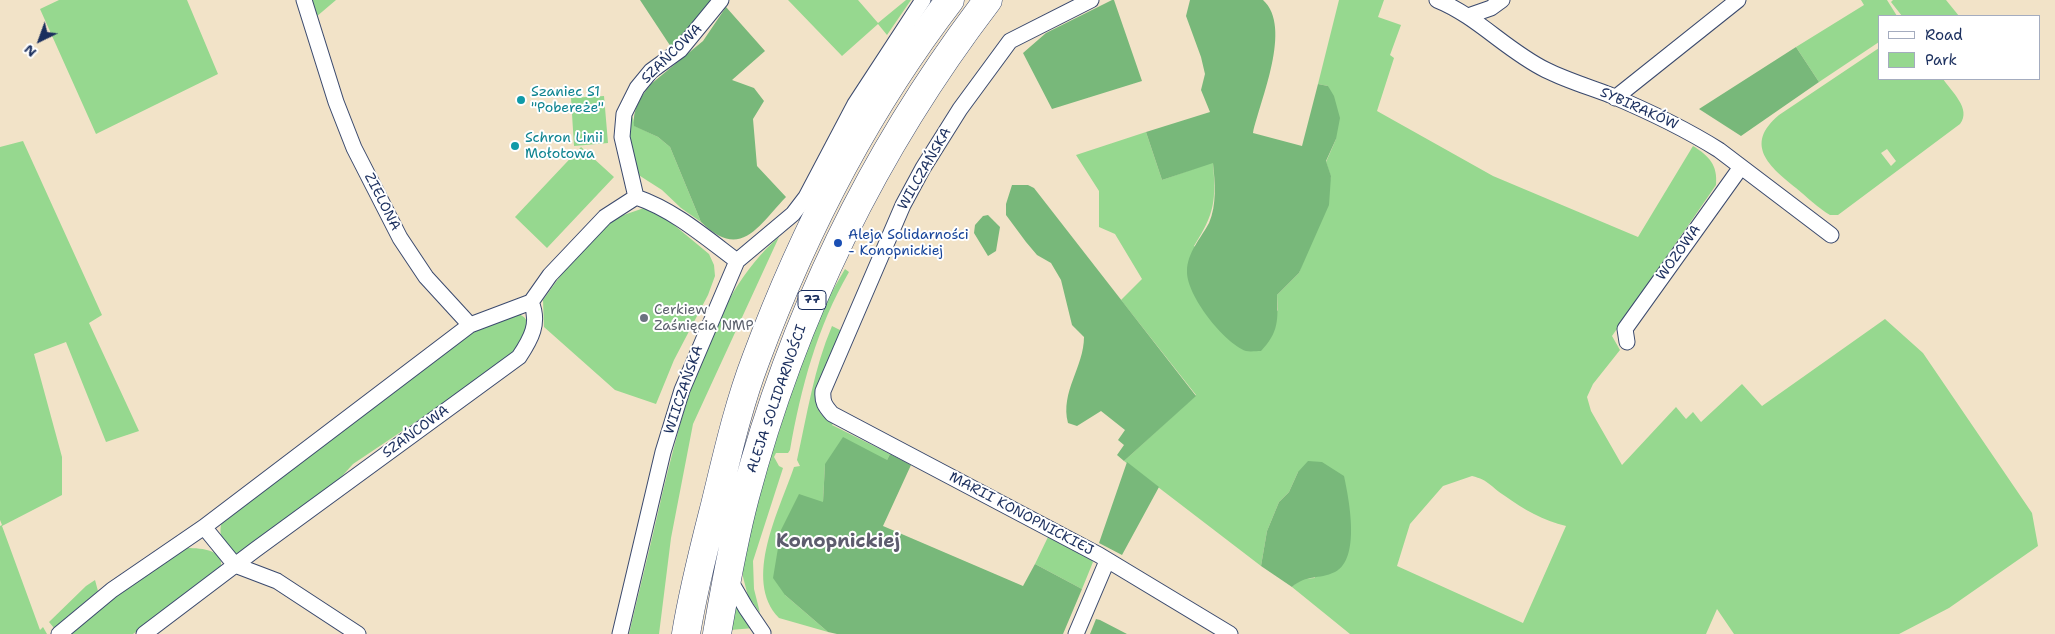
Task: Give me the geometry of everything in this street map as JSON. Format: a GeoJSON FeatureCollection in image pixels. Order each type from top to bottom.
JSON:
{"type":"FeatureCollection","features":[{"type":"Feature","properties":{"kind":"highway","name":"ALEJA SOLIDARNOŚCI"},"geometry":{"type":"LineString","coordinates":[[686,634],[700,562],[732,438],[755,360],[784,288],[844,167],[888,90],[950,0]]}},
{"type":"Feature","properties":{"kind":"highway","name":"ALEJA SOLIDARNOŚCI"},"geometry":{"type":"LineString","coordinates":[[717,634],[727,575],[744,497],[784,369],[813,298],[850,218],[896,136],[963,32],[988,0]]}},
{"type":"Feature","properties":{"kind":"street","name":"ZIELONA"},"geometry":{"type":"LineString","coordinates":[[304,0],[336,102],[354,148],[400,238],[426,277],[470,325]]}},
{"type":"Feature","properties":{"kind":"street","name":"SZAŃCOWA"},"geometry":{"type":"LineString","coordinates":[[636,197],[622,137],[624,114],[638,88],[651,71],[680,50],[721,0]]}},
{"type":"Feature","properties":{"kind":"street","name":"WIICZAŃSKA"},"geometry":{"type":"LineString","coordinates":[[620,634],[663,452],[682,390],[737,261],[793,214],[806,197],[855,104],[923,0]]}},
{"type":"Feature","properties":{"kind":"street","name":"WILCZAŃSKA"},"geometry":{"type":"LineString","coordinates":[[823,391],[903,205],[922,168],[960,109],[1010,41],[1091,0]]}},
{"type":"Feature","properties":{"kind":"street","name":"SYBIRAKÓW"},"geometry":{"type":"LineString","coordinates":[[1436,0],[1468,16],[1503,43],[1545,70],[1664,119],[1700,138],[1831,235]]}},
{"type":"Feature","properties":{"kind":"street"},"geometry":{"type":"LineString","coordinates":[[1468,16],[1491,8],[1502,0]]}},
{"type":"Feature","properties":{"kind":"street"},"geometry":{"type":"LineString","coordinates":[[1615,98],[1738,0]]}},
{"type":"Feature","properties":{"kind":"street","name":"WOZOWA"},"geometry":{"type":"LineString","coordinates":[[1627,342],[1625,329],[1741,167]]}},
{"type":"Feature","properties":{"kind":"street"},"geometry":{"type":"LineString","coordinates":[[59,634],[112,590],[204,527],[470,325],[531,302],[550,275],[605,216],[636,197],[656,204],[682,220],[737,261]]}},
{"type":"Feature","properties":{"kind":"street","name":"SZAŃCOWA"},"geometry":{"type":"LineString","coordinates":[[148,633],[236,565],[519,357],[531,339],[533,330],[536,314],[531,302]]}},
{"type":"Feature","properties":{"kind":"street","name":"MARII KONOPNICKIEJ"},"geometry":{"type":"LineString","coordinates":[[823,391],[825,407],[832,414],[932,465],[1108,561],[1230,634]]}},
{"type":"Feature","properties":{"kind":"street"},"geometry":{"type":"LineString","coordinates":[[204,527],[236,565],[276,580],[358,634]]}},
{"type":"Feature","properties":{"kind":"street"},"geometry":{"type":"LineString","coordinates":[[1076,634],[1108,561]]}},
{"type":"Feature","properties":{"kind":"street"},"geometry":{"type":"LineString","coordinates":[[727,575],[746,608],[766,633]]}},
{"type":"Feature","properties":{"kind":"street"},"geometry":{"type":"LineString","coordinates":[[748,634],[766,633]]}},
{"type":"Feature","properties":{"kind":"green space"},"geometry":{"type":"Polygon","coordinates":[[[59,0],[187,0],[218,74],[96,134],[40,9],[59,0]]]}},
{"type":"Feature","properties":{"kind":"green space"},"geometry":{"type":"Polygon","coordinates":[[[310,0],[336,0],[316,17],[310,0]]]}},
{"type":"Feature","properties":{"kind":"green space"},"geometry":{"type":"Polygon","coordinates":[[[640,0],[716,0],[673,50],[640,0]]]}},
{"type":"Feature","properties":{"kind":"green space"},"geometry":{"type":"Polygon","coordinates":[[[788,0],[858,0],[878,23],[906,0],[911,0],[887,35],[878,24],[842,56],[788,0]]]}},
{"type":"Feature","properties":{"kind":"green space"},"geometry":{"type":"Polygon","coordinates":[[[1114,0],[1142,81],[1052,109],[1023,53],[1046,33],[1114,0]]]}},
{"type":"Feature","properties":{"kind":"green space"},"geometry":{"type":"Polygon","coordinates":[[[1190,0],[1263,0],[1271,12],[1275,28],[1275,45],[1267,84],[1253,133],[1302,146],[1318,84],[1328,86],[1334,96],[1340,118],[1336,139],[1326,161],[1331,176],[1329,205],[1299,273],[1277,295],[1274,332],[1261,351],[1246,351],[1227,338],[1199,305],[1188,281],[1189,258],[1212,216],[1215,186],[1213,163],[1162,180],[1146,132],[1210,112],[1201,90],[1205,74],[1201,57],[1186,16],[1190,0]]]}},
{"type":"Feature","properties":{"kind":"green space"},"geometry":{"type":"Polygon","coordinates":[[[1339,0],[1384,0],[1378,17],[1401,25],[1390,55],[1394,58],[1377,111],[1493,176],[1638,237],[1693,146],[1708,157],[1716,172],[1716,185],[1612,336],[1620,350],[1593,384],[1587,397],[1591,411],[1622,465],[1676,407],[1686,419],[1693,412],[1701,422],[1742,384],[1762,406],[1885,319],[1923,353],[2032,513],[2038,546],[1949,608],[1899,634],[1734,634],[1717,609],[1706,634],[1350,634],[1292,587],[1301,579],[1315,578],[1298,472],[1289,492],[1279,502],[1267,531],[1261,566],[1124,461],[1196,395],[1121,300],[1142,279],[1115,234],[1099,227],[1099,191],[1076,155],[1146,132],[1162,180],[1213,162],[1214,197],[1210,215],[1194,246],[1278,311],[1277,295],[1299,273],[1331,177],[1326,162],[1336,139],[1328,86],[1318,84],[1339,0]],[[1472,476],[1443,486],[1410,524],[1397,566],[1523,623],[1566,526],[1526,510],[1478,478],[1472,476]]]}},
{"type":"Feature","properties":{"kind":"green space"},"geometry":{"type":"Polygon","coordinates":[[[1861,0],[1887,0],[1896,15],[1878,15],[1878,43],[1819,82],[1796,47],[1864,5],[1861,0]]]}},
{"type":"Feature","properties":{"kind":"green space"},"geometry":{"type":"Polygon","coordinates":[[[1893,0],[1946,0],[1958,15],[1901,15],[1891,2],[1893,0]]]}},
{"type":"Feature","properties":{"kind":"green space"},"geometry":{"type":"Polygon","coordinates":[[[726,7],[765,51],[732,80],[754,88],[764,101],[753,119],[757,166],[786,197],[757,228],[748,235],[738,239],[727,239],[715,233],[701,222],[670,147],[658,137],[634,126],[634,115],[643,94],[651,84],[703,41],[726,7]]]}},
{"type":"Feature","properties":{"kind":"green space"},"geometry":{"type":"Polygon","coordinates":[[[1796,47],[1819,82],[1741,136],[1699,109],[1796,47]]]}},
{"type":"Feature","properties":{"kind":"green space"},"geometry":{"type":"Polygon","coordinates":[[[1878,49],[1878,80],[1944,80],[1959,100],[1964,112],[1960,124],[1838,215],[1830,215],[1817,206],[1770,164],[1764,155],[1762,146],[1763,136],[1768,126],[1779,115],[1878,49]],[[1887,149],[1881,153],[1891,166],[1896,161],[1887,149]]]}},
{"type":"Feature","properties":{"kind":"green space"},"geometry":{"type":"Polygon","coordinates":[[[604,96],[608,143],[574,146],[571,98],[604,96]]]}},
{"type":"Feature","properties":{"kind":"green space"},"geometry":{"type":"Polygon","coordinates":[[[632,115],[635,126],[658,137],[670,147],[701,222],[681,208],[662,190],[637,174],[628,128],[632,115]]]}},
{"type":"Feature","properties":{"kind":"green space"},"geometry":{"type":"Polygon","coordinates":[[[23,141],[102,315],[89,323],[139,431],[106,442],[66,342],[34,354],[62,457],[62,495],[2,526],[40,630],[43,627],[47,634],[0,634],[0,526],[2,525],[0,520],[0,147],[23,141]]]}},
{"type":"Feature","properties":{"kind":"green space"},"geometry":{"type":"Polygon","coordinates":[[[581,147],[614,177],[547,248],[515,217],[581,147]]]}},
{"type":"Feature","properties":{"kind":"green space"},"geometry":{"type":"Polygon","coordinates":[[[1012,185],[1028,185],[1034,188],[1196,396],[1124,461],[1117,455],[1124,445],[1118,440],[1125,430],[1101,411],[1077,426],[1068,423],[1067,401],[1083,348],[1084,337],[1072,325],[1061,280],[1051,263],[1037,255],[1006,215],[1006,204],[1012,185]]]}},
{"type":"Feature","properties":{"kind":"green space"},"geometry":{"type":"Polygon","coordinates":[[[644,208],[662,215],[709,254],[714,265],[715,276],[708,295],[674,360],[656,404],[615,390],[544,327],[543,300],[579,250],[615,218],[644,208]]]}},
{"type":"Feature","properties":{"kind":"green space"},"geometry":{"type":"Polygon","coordinates":[[[988,215],[1000,227],[996,251],[988,256],[974,233],[975,225],[983,216],[988,215]]]}},
{"type":"Feature","properties":{"kind":"green space"},"geometry":{"type":"Polygon","coordinates":[[[779,237],[693,424],[671,538],[659,634],[629,634],[678,434],[701,360],[716,325],[734,292],[755,262],[779,237]]]}},
{"type":"Feature","properties":{"kind":"green space"},"geometry":{"type":"Polygon","coordinates":[[[845,269],[849,272],[819,336],[805,381],[790,450],[788,453],[776,453],[774,457],[779,466],[783,468],[753,561],[754,589],[760,613],[748,596],[743,577],[743,560],[750,519],[815,321],[845,269]]]}},
{"type":"Feature","properties":{"kind":"green space"},"geometry":{"type":"Polygon","coordinates":[[[515,313],[525,318],[529,335],[511,358],[353,464],[335,484],[245,550],[235,554],[225,543],[221,536],[222,521],[461,340],[488,324],[515,313]]]}},
{"type":"Feature","properties":{"kind":"green space"},"geometry":{"type":"Polygon","coordinates":[[[832,326],[842,331],[817,406],[818,409],[823,416],[834,422],[832,425],[890,454],[887,460],[825,464],[823,502],[785,595],[828,632],[779,618],[768,602],[764,584],[764,565],[773,523],[794,467],[800,466],[797,460],[812,392],[820,358],[832,326]]]}},
{"type":"Feature","properties":{"kind":"green space"},"geometry":{"type":"Polygon","coordinates":[[[843,437],[887,460],[890,454],[911,465],[883,526],[1023,586],[1035,564],[1082,589],[1063,634],[837,634],[828,632],[785,595],[773,578],[781,530],[799,494],[823,502],[825,464],[843,437]]]}},
{"type":"Feature","properties":{"kind":"green space"},"geometry":{"type":"Polygon","coordinates":[[[1308,461],[1322,462],[1344,476],[1350,513],[1351,542],[1343,565],[1335,572],[1303,580],[1292,587],[1261,566],[1267,531],[1279,502],[1289,492],[1298,472],[1308,461]]]}},
{"type":"Feature","properties":{"kind":"green space"},"geometry":{"type":"Polygon","coordinates":[[[1127,462],[1159,487],[1122,555],[1099,543],[1127,462]]]}},
{"type":"Feature","properties":{"kind":"green space"},"geometry":{"type":"Polygon","coordinates":[[[1048,537],[1092,560],[1093,562],[1082,589],[1035,564],[1048,537]]]}},
{"type":"Feature","properties":{"kind":"green space"},"geometry":{"type":"Polygon","coordinates":[[[187,548],[206,550],[217,554],[221,563],[220,570],[133,634],[65,634],[167,558],[187,548]]]}},
{"type":"Feature","properties":{"kind":"green space"},"geometry":{"type":"Polygon","coordinates":[[[95,580],[98,591],[54,628],[49,622],[86,586],[95,580]]]}},
{"type":"Feature","properties":{"kind":"green space"},"geometry":{"type":"Polygon","coordinates":[[[734,602],[754,628],[730,630],[734,602]]]}},
{"type":"Feature","properties":{"kind":"green space"},"geometry":{"type":"Polygon","coordinates":[[[1096,619],[1100,620],[1127,634],[1090,634],[1096,619]]]}},
{"type":"Feature","properties":{"kind":"place","name":"Szaniec S1 \"Pobereże\""},"geometry":{"type":"Point","coordinates":[521,100]}},
{"type":"Feature","properties":{"kind":"place","name":"Schron Linii Mołotowa"},"geometry":{"type":"Point","coordinates":[515,146]}},
{"type":"Feature","properties":{"kind":"place","name":"Aleja Solidarności - Konopnickiej"},"geometry":{"type":"Point","coordinates":[838,243]}},
{"type":"Feature","properties":{"kind":"place","name":"Cerkiew Zaśnięcia NMP"},"geometry":{"type":"Point","coordinates":[644,318]}},
{"type":"Feature","properties":{"kind":"district","name":"Konopnickiej"},"geometry":{"type":"Point","coordinates":[838,542]}}]}
